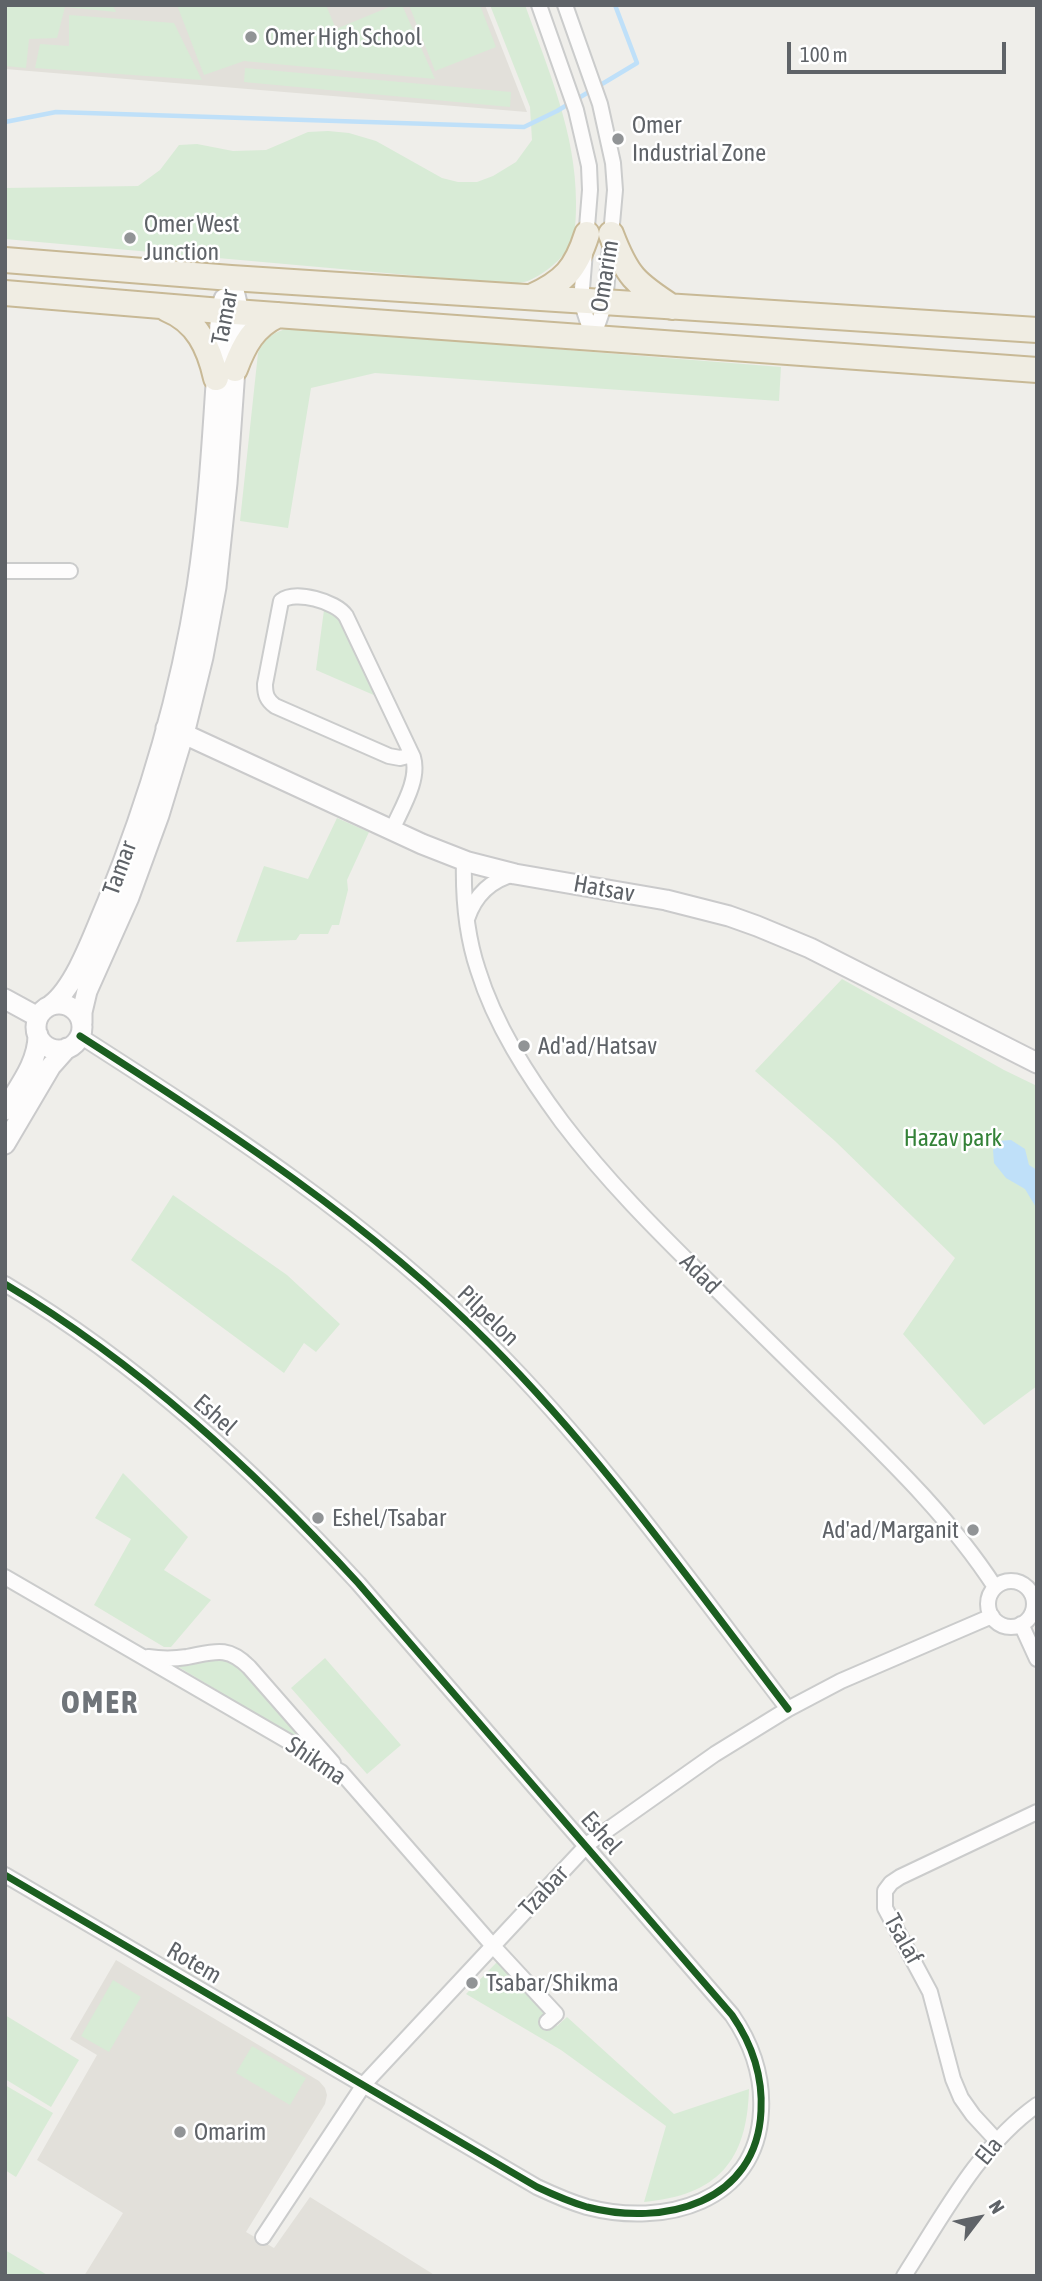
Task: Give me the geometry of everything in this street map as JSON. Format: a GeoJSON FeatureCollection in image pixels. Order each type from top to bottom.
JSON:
{"type":"FeatureCollection","features":[{"type":"Feature","properties":{"kind":"highway"},"geometry":{"type":"LineString","coordinates":[[531,297],[553,287],[570,272],[582,250],[599,234],[635,282],[672,307]]}},
{"type":"Feature","properties":{"kind":"highway"},"geometry":{"type":"LineString","coordinates":[[5,260],[231,278],[1037,330]]}},
{"type":"Feature","properties":{"kind":"highway"},"geometry":{"type":"LineString","coordinates":[[5,293],[230,312],[1037,370]]}},
{"type":"Feature","properties":{"kind":"highway"},"geometry":{"type":"LineString","coordinates":[[159,306],[177,313],[198,332],[225,373],[251,335],[265,320],[278,315]]}},
{"type":"Feature","properties":{"kind":"street","name":"Omarim"},"geometry":{"type":"LineString","coordinates":[[539,5],[576,110],[586,153],[599,234],[593,338]]}},
{"type":"Feature","properties":{"kind":"street","name":"Omarim"},"geometry":{"type":"LineString","coordinates":[[565,5],[600,104],[613,163],[615,190],[599,234],[593,338]]}},
{"type":"Feature","properties":{"kind":"street","name":"Tamar"},"geometry":{"type":"LineString","coordinates":[[5,1110],[35,1056],[42,1019],[62,996],[72,978],[112,890],[141,809],[203,657],[216,587],[226,494],[225,373],[231,278]]}},
{"type":"Feature","properties":{"kind":"street"},"geometry":{"type":"LineString","coordinates":[[5,571],[70,571]]}},
{"type":"Feature","properties":{"kind":"street"},"geometry":{"type":"LineString","coordinates":[[392,830],[414,776],[415,765],[412,755],[342,610],[332,603],[292,595],[281,601],[265,684],[268,701],[389,756],[400,758],[412,755]]}},
{"type":"Feature","properties":{"kind":"street","name":"Tamar"},"geometry":{"type":"LineString","coordinates":[[5,1144],[51,1066],[76,1036],[87,991],[118,925],[140,869],[175,731]]}},
{"type":"Feature","properties":{"kind":"street","name":"Hatsav"},"geometry":{"type":"LineString","coordinates":[[175,731],[464,860],[515,874],[666,900],[757,926],[829,957],[1037,1063]]}},
{"type":"Feature","properties":{"kind":"street","name":"Adad"},"geometry":{"type":"LineString","coordinates":[[464,860],[467,920],[477,968],[492,1008],[531,1076],[575,1139],[652,1226],[907,1477],[960,1539],[995,1587]]}},
{"type":"Feature","properties":{"kind":"street"},"geometry":{"type":"LineString","coordinates":[[467,920],[476,900],[488,886],[503,877],[515,874]]}},
{"type":"Feature","properties":{"kind":"street"},"geometry":{"type":"LineString","coordinates":[[5,999],[42,1019]]}},
{"type":"Feature","properties":{"kind":"street"},"geometry":{"type":"LineString","coordinates":[[64,1004],[78,1015],[76,1036],[58,1049],[50,1047],[43,1042],[42,1019],[64,1004]]}},
{"type":"Feature","properties":{"kind":"street","name":"Pilpelon"},"geometry":{"type":"LineString","coordinates":[[76,1036],[227,1130],[321,1197],[412,1271],[464,1319],[525,1379],[590,1453],[653,1531],[788,1709]]}},
{"type":"Feature","properties":{"kind":"street","name":"Eshel"},"geometry":{"type":"LineString","coordinates":[[5,1284],[58,1318],[149,1384],[209,1434],[259,1480],[358,1583],[722,2001],[750,2045],[760,2082],[760,2126],[748,2161],[725,2188],[708,2198],[668,2211],[622,2213],[563,2199],[364,2084]]}},
{"type":"Feature","properties":{"kind":"street","name":"Shikma"},"geometry":{"type":"LineString","coordinates":[[5,1577],[341,1772],[556,2014],[547,2022]]}},
{"type":"Feature","properties":{"kind":"street"},"geometry":{"type":"LineString","coordinates":[[1016,1581],[1035,1595],[1032,1613],[1021,1625],[1002,1625],[992,1616],[989,1598],[995,1587],[1003,1582],[1016,1581]]}},
{"type":"Feature","properties":{"kind":"street","name":"Tzabar"},"geometry":{"type":"LineString","coordinates":[[263,2237],[364,2084],[586,1845],[715,1754],[788,1709],[841,1681],[992,1616]]}},
{"type":"Feature","properties":{"kind":"street"},"geometry":{"type":"LineString","coordinates":[[1021,1625],[1037,1659]]}},
{"type":"Feature","properties":{"kind":"street"},"geometry":{"type":"LineString","coordinates":[[140,1655],[177,1658],[219,1651],[237,1657],[249,1667],[341,1772]]}},
{"type":"Feature","properties":{"kind":"street","name":"Tsalaf"},"geometry":{"type":"LineString","coordinates":[[996,2141],[973,2115],[957,2088],[930,1992],[888,1915],[883,1896],[887,1887],[900,1877],[1037,1812]]}},
{"type":"Feature","properties":{"kind":"street","name":"Rotem"},"geometry":{"type":"LineString","coordinates":[[5,1875],[364,2084]]}},
{"type":"Feature","properties":{"kind":"street","name":"Ela"},"geometry":{"type":"LineString","coordinates":[[908,2274],[996,2141],[1019,2118],[1037,2105]]}},
{"type":"Feature","properties":{"kind":"shaded area","name":"Omer High School"},"geometry":{"type":"Polygon","coordinates":[[[5,5],[485,5],[527,112],[5,69],[5,5]]]}},
{"type":"Feature","properties":{"kind":"shaded area","name":"Omarim"},"geometry":{"type":"Polygon","coordinates":[[[116,1960],[319,2081],[325,2088],[325,2104],[246,2232],[274,2248],[310,2197],[436,2276],[84,2276],[123,2213],[37,2160],[97,2055],[70,2039],[116,1960]]]}},
{"type":"Feature","properties":{"kind":"green space"},"geometry":{"type":"Polygon","coordinates":[[[5,5],[113,5],[116,12],[65,7],[57,38],[29,39],[26,68],[5,66],[5,5]]]}},
{"type":"Feature","properties":{"kind":"green space"},"geometry":{"type":"Polygon","coordinates":[[[177,5],[326,5],[336,29],[394,5],[402,5],[435,79],[244,61],[204,75],[177,5]]]}},
{"type":"Feature","properties":{"kind":"green space"},"geometry":{"type":"Polygon","coordinates":[[[409,5],[480,5],[496,47],[435,71],[409,5]]]}},
{"type":"Feature","properties":{"kind":"green space"},"geometry":{"type":"Polygon","coordinates":[[[490,5],[525,5],[559,102],[575,176],[575,224],[572,240],[558,261],[530,280],[509,284],[5,239],[5,188],[138,186],[160,170],[179,145],[197,144],[233,151],[266,150],[308,132],[349,133],[376,141],[442,178],[458,182],[477,182],[493,176],[516,162],[532,140],[530,107],[490,5]]]}},
{"type":"Feature","properties":{"kind":"green space"},"geometry":{"type":"Polygon","coordinates":[[[69,15],[174,23],[202,80],[35,68],[40,44],[69,46],[69,15]]]}},
{"type":"Feature","properties":{"kind":"green space"},"geometry":{"type":"Polygon","coordinates":[[[245,68],[511,92],[510,107],[244,82],[245,68]]]}},
{"type":"Feature","properties":{"kind":"green space"},"geometry":{"type":"Polygon","coordinates":[[[291,328],[781,367],[779,401],[375,373],[311,388],[288,528],[240,521],[258,353],[271,336],[291,328]]]}},
{"type":"Feature","properties":{"kind":"green space"},"geometry":{"type":"Polygon","coordinates":[[[324,610],[337,616],[376,696],[316,670],[324,610]]]}},
{"type":"Feature","properties":{"kind":"green space"},"geometry":{"type":"Polygon","coordinates":[[[337,818],[369,832],[347,880],[348,890],[339,925],[332,925],[328,934],[300,934],[296,940],[236,942],[264,866],[308,879],[337,818]]]}},
{"type":"Feature","properties":{"kind":"green space","name":"Hazav park"},"geometry":{"type":"Polygon","coordinates":[[[842,979],[1037,1086],[1037,1386],[984,1425],[903,1334],[955,1258],[835,1141],[755,1071],[842,979]]]}},
{"type":"Feature","properties":{"kind":"green space"},"geometry":{"type":"Polygon","coordinates":[[[173,1195],[287,1275],[340,1324],[316,1352],[304,1343],[284,1373],[131,1260],[173,1195]]]}},
{"type":"Feature","properties":{"kind":"green space"},"geometry":{"type":"Polygon","coordinates":[[[123,1473],[188,1537],[164,1570],[211,1600],[171,1647],[164,1647],[94,1605],[131,1539],[95,1518],[123,1473]]]}},
{"type":"Feature","properties":{"kind":"green space"},"geometry":{"type":"Polygon","coordinates":[[[209,1658],[225,1660],[242,1668],[312,1748],[172,1663],[209,1658]]]}},
{"type":"Feature","properties":{"kind":"green space"},"geometry":{"type":"Polygon","coordinates":[[[325,1658],[401,1745],[367,1774],[291,1688],[325,1658]]]}},
{"type":"Feature","properties":{"kind":"green space"},"geometry":{"type":"Polygon","coordinates":[[[497,1962],[557,2026],[567,2017],[674,2114],[749,2089],[742,2136],[724,2170],[691,2192],[644,2202],[666,2126],[561,2050],[466,1994],[497,1962]]]}},
{"type":"Feature","properties":{"kind":"green space"},"geometry":{"type":"Polygon","coordinates":[[[113,1980],[141,1997],[109,2052],[81,2036],[113,1980]]]}},
{"type":"Feature","properties":{"kind":"green space"},"geometry":{"type":"Polygon","coordinates":[[[5,2015],[79,2060],[51,2107],[5,2079],[5,2015]]]}},
{"type":"Feature","properties":{"kind":"green space"},"geometry":{"type":"Polygon","coordinates":[[[252,2046],[306,2078],[290,2105],[236,2073],[252,2046]]]}},
{"type":"Feature","properties":{"kind":"green space"},"geometry":{"type":"Polygon","coordinates":[[[5,2085],[53,2113],[16,2177],[5,2170],[5,2085]]]}},
{"type":"Feature","properties":{"kind":"green space"},"geometry":{"type":"Polygon","coordinates":[[[5,2250],[49,2276],[5,2276],[5,2250]]]}},
{"type":"Feature","properties":{"kind":"water"},"geometry":{"type":"Polygon","coordinates":[[[1011,1140],[1025,1149],[1029,1165],[1037,1170],[1037,1209],[1025,1189],[1006,1178],[994,1163],[993,1150],[999,1141],[1011,1140]]]}},
{"type":"Feature","properties":{"kind":"waterway"},"geometry":{"type":"LineString","coordinates":[[5,122],[56,112],[524,127],[557,111],[637,63],[615,5]]}},
{"type":"Feature","properties":{"kind":"cycle path"},"geometry":{"type":"LineString","coordinates":[[80,1036],[294,1179],[395,1257],[443,1299],[531,1386],[608,1475],[788,1709]]}},
{"type":"Feature","properties":{"kind":"cycle path"},"geometry":{"type":"LineString","coordinates":[[5,1284],[102,1348],[192,1421],[277,1499],[358,1583],[732,2015],[745,2037],[758,2072],[761,2111],[756,2142],[743,2168],[724,2187],[701,2201],[675,2210],[616,2212],[574,2203],[537,2187],[5,1875]]}},
{"type":"Feature","properties":{"kind":"place","name":"Omer High School"},"geometry":{"type":"Point","coordinates":[251,37]}},
{"type":"Feature","properties":{"kind":"place","name":"Omer Industrial Zone"},"geometry":{"type":"Point","coordinates":[618,139]}},
{"type":"Feature","properties":{"kind":"place","name":"Omer West Junction"},"geometry":{"type":"Point","coordinates":[130,238]}},
{"type":"Feature","properties":{"kind":"place","name":"Ad'ad/Hatsav"},"geometry":{"type":"Point","coordinates":[524,1046]}},
{"type":"Feature","properties":{"kind":"place","name":"Eshel/Tsabar"},"geometry":{"type":"Point","coordinates":[318,1518]}},
{"type":"Feature","properties":{"kind":"place","name":"Ad'ad/Marganit"},"geometry":{"type":"Point","coordinates":[973,1530]}},
{"type":"Feature","properties":{"kind":"place","name":"Tsabar/Shikma"},"geometry":{"type":"Point","coordinates":[472,1983]}},
{"type":"Feature","properties":{"kind":"place","name":"Omarim"},"geometry":{"type":"Point","coordinates":[180,2132]}},
{"type":"Feature","properties":{"kind":"district","name":"OMER"},"geometry":{"type":"Point","coordinates":[100,1703]}}]}
